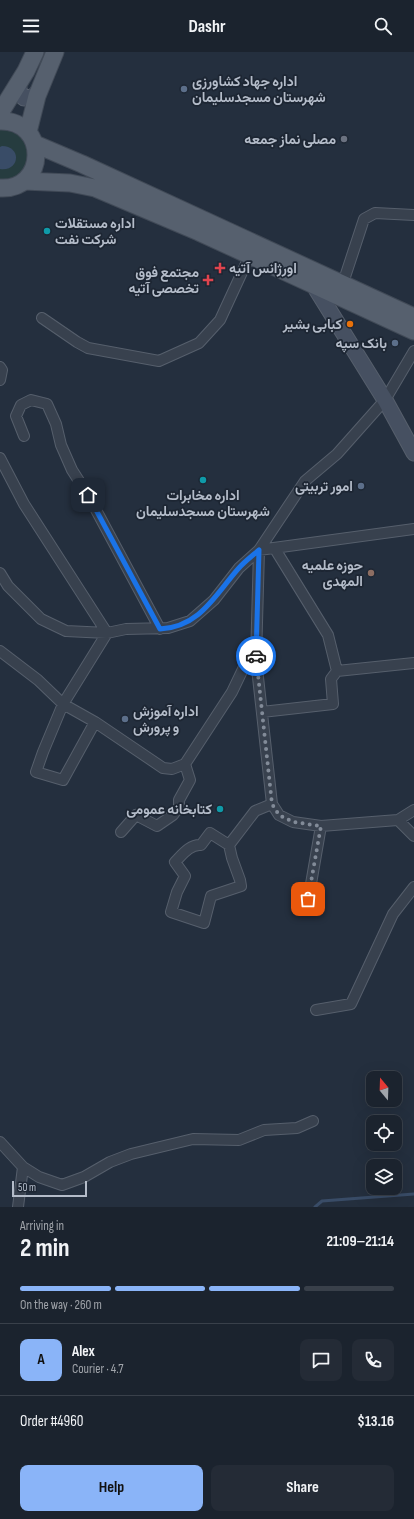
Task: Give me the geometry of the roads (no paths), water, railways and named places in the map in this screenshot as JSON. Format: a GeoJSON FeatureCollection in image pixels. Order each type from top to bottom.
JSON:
{"type":"FeatureCollection","features":[{"type":"Feature","properties":{"kind":"main road"},"geometry":{"type":"LineString","coordinates":[[0,113],[26,71],[35,52]]}},
{"type":"Feature","properties":{"kind":"main road"},"geometry":{"type":"LineString","coordinates":[[0,188],[10,188],[24,181],[34,168],[36,156],[31,138],[40,90],[55,52]]}},
{"type":"Feature","properties":{"kind":"main road"},"geometry":{"type":"LineString","coordinates":[[18,84],[20,94],[24,98],[33,97],[40,90]]}},
{"type":"Feature","properties":{"kind":"main road"},"geometry":{"type":"LineString","coordinates":[[0,121],[13,122],[21,126],[31,138],[78,162],[414,317]]}},
{"type":"Feature","properties":{"kind":"main road"},"geometry":{"type":"LineString","coordinates":[[70,183],[64,173],[64,168],[69,164],[78,162]]}},
{"type":"Feature","properties":{"kind":"main road"},"geometry":{"type":"LineString","coordinates":[[24,181],[70,183],[95,188],[199,232],[414,331]]}},
{"type":"Feature","properties":{"kind":"main road"},"geometry":{"type":"LineString","coordinates":[[313,284],[385,400],[414,453]]}},
{"type":"Feature","properties":{"kind":"street"},"geometry":{"type":"LineString","coordinates":[[343,283],[364,219],[375,213],[414,215]]}},
{"type":"Feature","properties":{"kind":"street"},"geometry":{"type":"LineString","coordinates":[[42,318],[88,348],[158,361],[200,343],[220,320],[250,255]]}},
{"type":"Feature","properties":{"kind":"street"},"geometry":{"type":"LineString","coordinates":[[0,573],[8,586],[41,619],[66,631],[107,633],[126,629],[160,629],[190,621],[214,600],[239,568],[259,550],[305,481],[337,454],[385,400],[414,351]]}},
{"type":"Feature","properties":{"kind":"street"},"geometry":{"type":"LineString","coordinates":[[0,367],[2,370],[0,380]]}},
{"type":"Feature","properties":{"kind":"street"},"geometry":{"type":"LineString","coordinates":[[24,436],[16,416],[21,405],[31,400],[47,404],[56,424],[61,445],[72,470],[88,495],[160,629]]}},
{"type":"Feature","properties":{"kind":"street"},"geometry":{"type":"LineString","coordinates":[[0,458],[24,504],[107,633]]}},
{"type":"Feature","properties":{"kind":"street"},"geometry":{"type":"LineString","coordinates":[[259,550],[414,529]]}},
{"type":"Feature","properties":{"kind":"street"},"geometry":{"type":"LineString","coordinates":[[262,712],[333,704],[331,679],[337,670],[328,635],[274,549]]}},
{"type":"Feature","properties":{"kind":"street"},"geometry":{"type":"LineString","coordinates":[[259,550],[256,659],[272,804],[279,815],[293,822],[321,826],[398,820],[414,810]]}},
{"type":"Feature","properties":{"kind":"street"},"geometry":{"type":"LineString","coordinates":[[95,722],[63,780],[36,772],[63,704],[107,633]]}},
{"type":"Feature","properties":{"kind":"street"},"geometry":{"type":"LineString","coordinates":[[0,651],[38,680],[63,704],[95,722],[163,768],[172,769],[185,764],[232,692],[244,667],[256,659]]}},
{"type":"Feature","properties":{"kind":"street"},"geometry":{"type":"LineString","coordinates":[[337,670],[414,663]]}},
{"type":"Feature","properties":{"kind":"street"},"geometry":{"type":"LineString","coordinates":[[122,832],[136,815],[158,826],[173,815],[179,807],[179,800],[190,780],[185,764]]}},
{"type":"Feature","properties":{"kind":"street"},"geometry":{"type":"LineString","coordinates":[[229,845],[255,811],[272,804]]}},
{"type":"Feature","properties":{"kind":"street"},"geometry":{"type":"LineString","coordinates":[[398,820],[414,836]]}},
{"type":"Feature","properties":{"kind":"street"},"geometry":{"type":"LineString","coordinates":[[307,907],[321,826]]}},
{"type":"Feature","properties":{"kind":"street"},"geometry":{"type":"LineString","coordinates":[[210,834],[229,845],[240,880],[240,886],[211,896],[204,923],[171,912],[177,892],[185,876],[175,862],[196,844],[201,845],[210,834]]}},
{"type":"Feature","properties":{"kind":"street"},"geometry":{"type":"LineString","coordinates":[[316,1010],[351,1004],[393,914],[414,887]]}},
{"type":"Feature","properties":{"kind":"street"},"geometry":{"type":"LineString","coordinates":[[0,1142],[23,1167],[39,1177],[62,1185],[84,1177],[110,1162],[131,1154],[193,1138],[239,1140],[264,1130],[297,1128],[313,1121]]}},
{"type":"Feature","properties":{"kind":"street"},"geometry":{"type":"LineString","coordinates":[[18,1207],[23,1167]]}},
{"type":"Feature","properties":{"kind":"water"},"geometry":{"type":"Polygon","coordinates":[[[2,146],[13,150],[15,154],[15,163],[12,167],[7,169],[0,169],[0,147],[2,146]]]}},
{"type":"Feature","properties":{"kind":"waterway"},"geometry":{"type":"LineString","coordinates":[[315,1207],[322,1201],[414,1194]]}},
{"type":"Feature","properties":{"kind":"place","name":"اداره جهاد کشاورزی شهرستان مسجدسلیمان"},"geometry":{"type":"Point","coordinates":[184,89]}},
{"type":"Feature","properties":{"kind":"place","name":"مصلی نماز جمعه"},"geometry":{"type":"Point","coordinates":[344,139]}},
{"type":"Feature","properties":{"kind":"place","name":"اداره مستقلات شرکت نفت"},"geometry":{"type":"Point","coordinates":[47,231]}},
{"type":"Feature","properties":{"kind":"place","name":"اورژانس آتیه"},"geometry":{"type":"Point","coordinates":[220,268]}},
{"type":"Feature","properties":{"kind":"place","name":"مجتمع فوق تخصصی آتیه"},"geometry":{"type":"Point","coordinates":[208,280]}},
{"type":"Feature","properties":{"kind":"place","name":"کبابی بشیر"},"geometry":{"type":"Point","coordinates":[350,324]}},
{"type":"Feature","properties":{"kind":"place","name":"بانک سپه"},"geometry":{"type":"Point","coordinates":[395,343]}},
{"type":"Feature","properties":{"kind":"place","name":"اداره مخابرات شهرستان مسجدسلیمان"},"geometry":{"type":"Point","coordinates":[203,480]}},
{"type":"Feature","properties":{"kind":"place","name":"امور تربیتی"},"geometry":{"type":"Point","coordinates":[361,486]}},
{"type":"Feature","properties":{"kind":"place","name":"حوزه علمیه المهدی"},"geometry":{"type":"Point","coordinates":[371,573]}},
{"type":"Feature","properties":{"kind":"place","name":"اداره آموزش و پرورش"},"geometry":{"type":"Point","coordinates":[125,719]}},
{"type":"Feature","properties":{"kind":"place","name":"کتابخانه عمومی"},"geometry":{"type":"Point","coordinates":[220,809]}}]}
